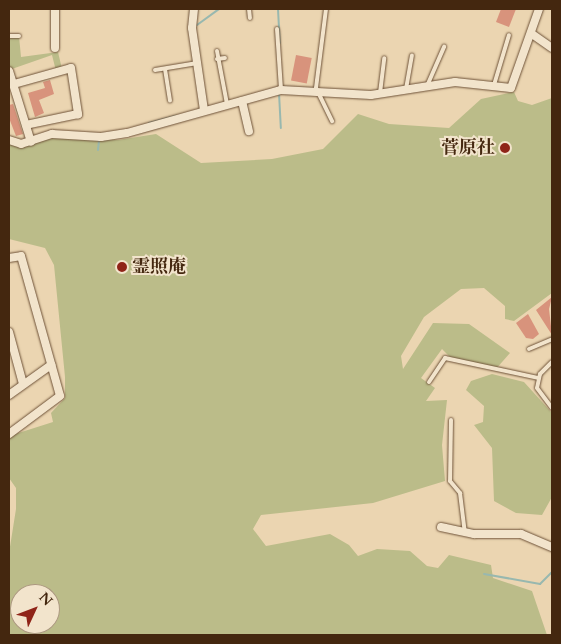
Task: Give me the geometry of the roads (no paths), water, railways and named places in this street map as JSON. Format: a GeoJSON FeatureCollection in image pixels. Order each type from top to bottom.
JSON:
{"type":"FeatureCollection","features":[{"type":"Feature","properties":{"kind":"street"},"geometry":{"type":"LineString","coordinates":[[55,9],[59,30],[55,48]]}},
{"type":"Feature","properties":{"kind":"street"},"geometry":{"type":"LineString","coordinates":[[194,9],[197,63],[204,110]]}},
{"type":"Feature","properties":{"kind":"street"},"geometry":{"type":"LineString","coordinates":[[9,140],[31,142],[57,133],[101,137],[127,133],[204,110],[282,90],[380,94],[455,82],[494,88],[513,87],[539,9]]}},
{"type":"Feature","properties":{"kind":"street"},"geometry":{"type":"LineString","coordinates":[[532,34],[552,48]]}},
{"type":"Feature","properties":{"kind":"street"},"geometry":{"type":"LineString","coordinates":[[14,84],[71,68],[78,114],[26,125]]}},
{"type":"Feature","properties":{"kind":"street"},"geometry":{"type":"LineString","coordinates":[[9,71],[31,142]]}},
{"type":"Feature","properties":{"kind":"street"},"geometry":{"type":"LineString","coordinates":[[242,101],[249,131]]}},
{"type":"Feature","properties":{"kind":"street"},"geometry":{"type":"LineString","coordinates":[[9,258],[21,256],[60,396],[9,434]]}},
{"type":"Feature","properties":{"kind":"street"},"geometry":{"type":"LineString","coordinates":[[9,332],[10,342],[23,384]]}},
{"type":"Feature","properties":{"kind":"street"},"geometry":{"type":"LineString","coordinates":[[9,395],[51,365]]}},
{"type":"Feature","properties":{"kind":"street"},"geometry":{"type":"LineString","coordinates":[[441,527],[465,531],[521,534],[552,547]]}},
{"type":"Feature","properties":{"kind":"lane"},"geometry":{"type":"LineString","coordinates":[[249,9],[250,18]]}},
{"type":"Feature","properties":{"kind":"lane"},"geometry":{"type":"LineString","coordinates":[[326,9],[316,91],[332,121]]}},
{"type":"Feature","properties":{"kind":"lane"},"geometry":{"type":"LineString","coordinates":[[277,29],[276,45],[282,57],[282,90]]}},
{"type":"Feature","properties":{"kind":"lane"},"geometry":{"type":"LineString","coordinates":[[494,88],[509,35]]}},
{"type":"Feature","properties":{"kind":"lane"},"geometry":{"type":"LineString","coordinates":[[9,36],[19,36]]}},
{"type":"Feature","properties":{"kind":"lane"},"geometry":{"type":"LineString","coordinates":[[270,45],[276,45]]}},
{"type":"Feature","properties":{"kind":"lane"},"geometry":{"type":"LineString","coordinates":[[498,46],[505,48]]}},
{"type":"Feature","properties":{"kind":"lane"},"geometry":{"type":"LineString","coordinates":[[427,86],[444,48]]}},
{"type":"Feature","properties":{"kind":"lane"},"geometry":{"type":"LineString","coordinates":[[216,51],[227,104]]}},
{"type":"Feature","properties":{"kind":"lane"},"geometry":{"type":"LineString","coordinates":[[405,91],[412,56]]}},
{"type":"Feature","properties":{"kind":"lane"},"geometry":{"type":"LineString","coordinates":[[217,59],[225,58]]}},
{"type":"Feature","properties":{"kind":"lane"},"geometry":{"type":"LineString","coordinates":[[380,94],[384,58]]}},
{"type":"Feature","properties":{"kind":"lane"},"geometry":{"type":"LineString","coordinates":[[155,70],[197,63]]}},
{"type":"Feature","properties":{"kind":"lane"},"geometry":{"type":"LineString","coordinates":[[165,68],[170,101]]}},
{"type":"Feature","properties":{"kind":"lane"},"geometry":{"type":"LineString","coordinates":[[530,349],[552,339]]}},
{"type":"Feature","properties":{"kind":"lane"},"geometry":{"type":"LineString","coordinates":[[428,382],[445,358],[538,378]]}},
{"type":"Feature","properties":{"kind":"lane"},"geometry":{"type":"LineString","coordinates":[[552,362],[538,378],[539,394],[552,408]]}},
{"type":"Feature","properties":{"kind":"lane"},"geometry":{"type":"LineString","coordinates":[[451,420],[450,481],[460,493],[465,531]]}},
{"type":"Feature","properties":{"kind":"waterway"},"geometry":{"type":"LineString","coordinates":[[197,25],[219,9]]}},
{"type":"Feature","properties":{"kind":"waterway"},"geometry":{"type":"LineString","coordinates":[[278,9],[280,43]]}},
{"type":"Feature","properties":{"kind":"waterway"},"geometry":{"type":"LineString","coordinates":[[279,93],[281,128]]}},
{"type":"Feature","properties":{"kind":"waterway"},"geometry":{"type":"LineString","coordinates":[[149,123],[176,116]]}},
{"type":"Feature","properties":{"kind":"waterway"},"geometry":{"type":"LineString","coordinates":[[98,150],[99,140]]}},
{"type":"Feature","properties":{"kind":"waterway"},"geometry":{"type":"LineString","coordinates":[[484,574],[540,584],[552,572]]}},
{"type":"Feature","properties":{"kind":"place","name":"菅原社"},"geometry":{"type":"Point","coordinates":[505,148]}},
{"type":"Feature","properties":{"kind":"place","name":"霊照庵"},"geometry":{"type":"Point","coordinates":[122,267]}}]}
